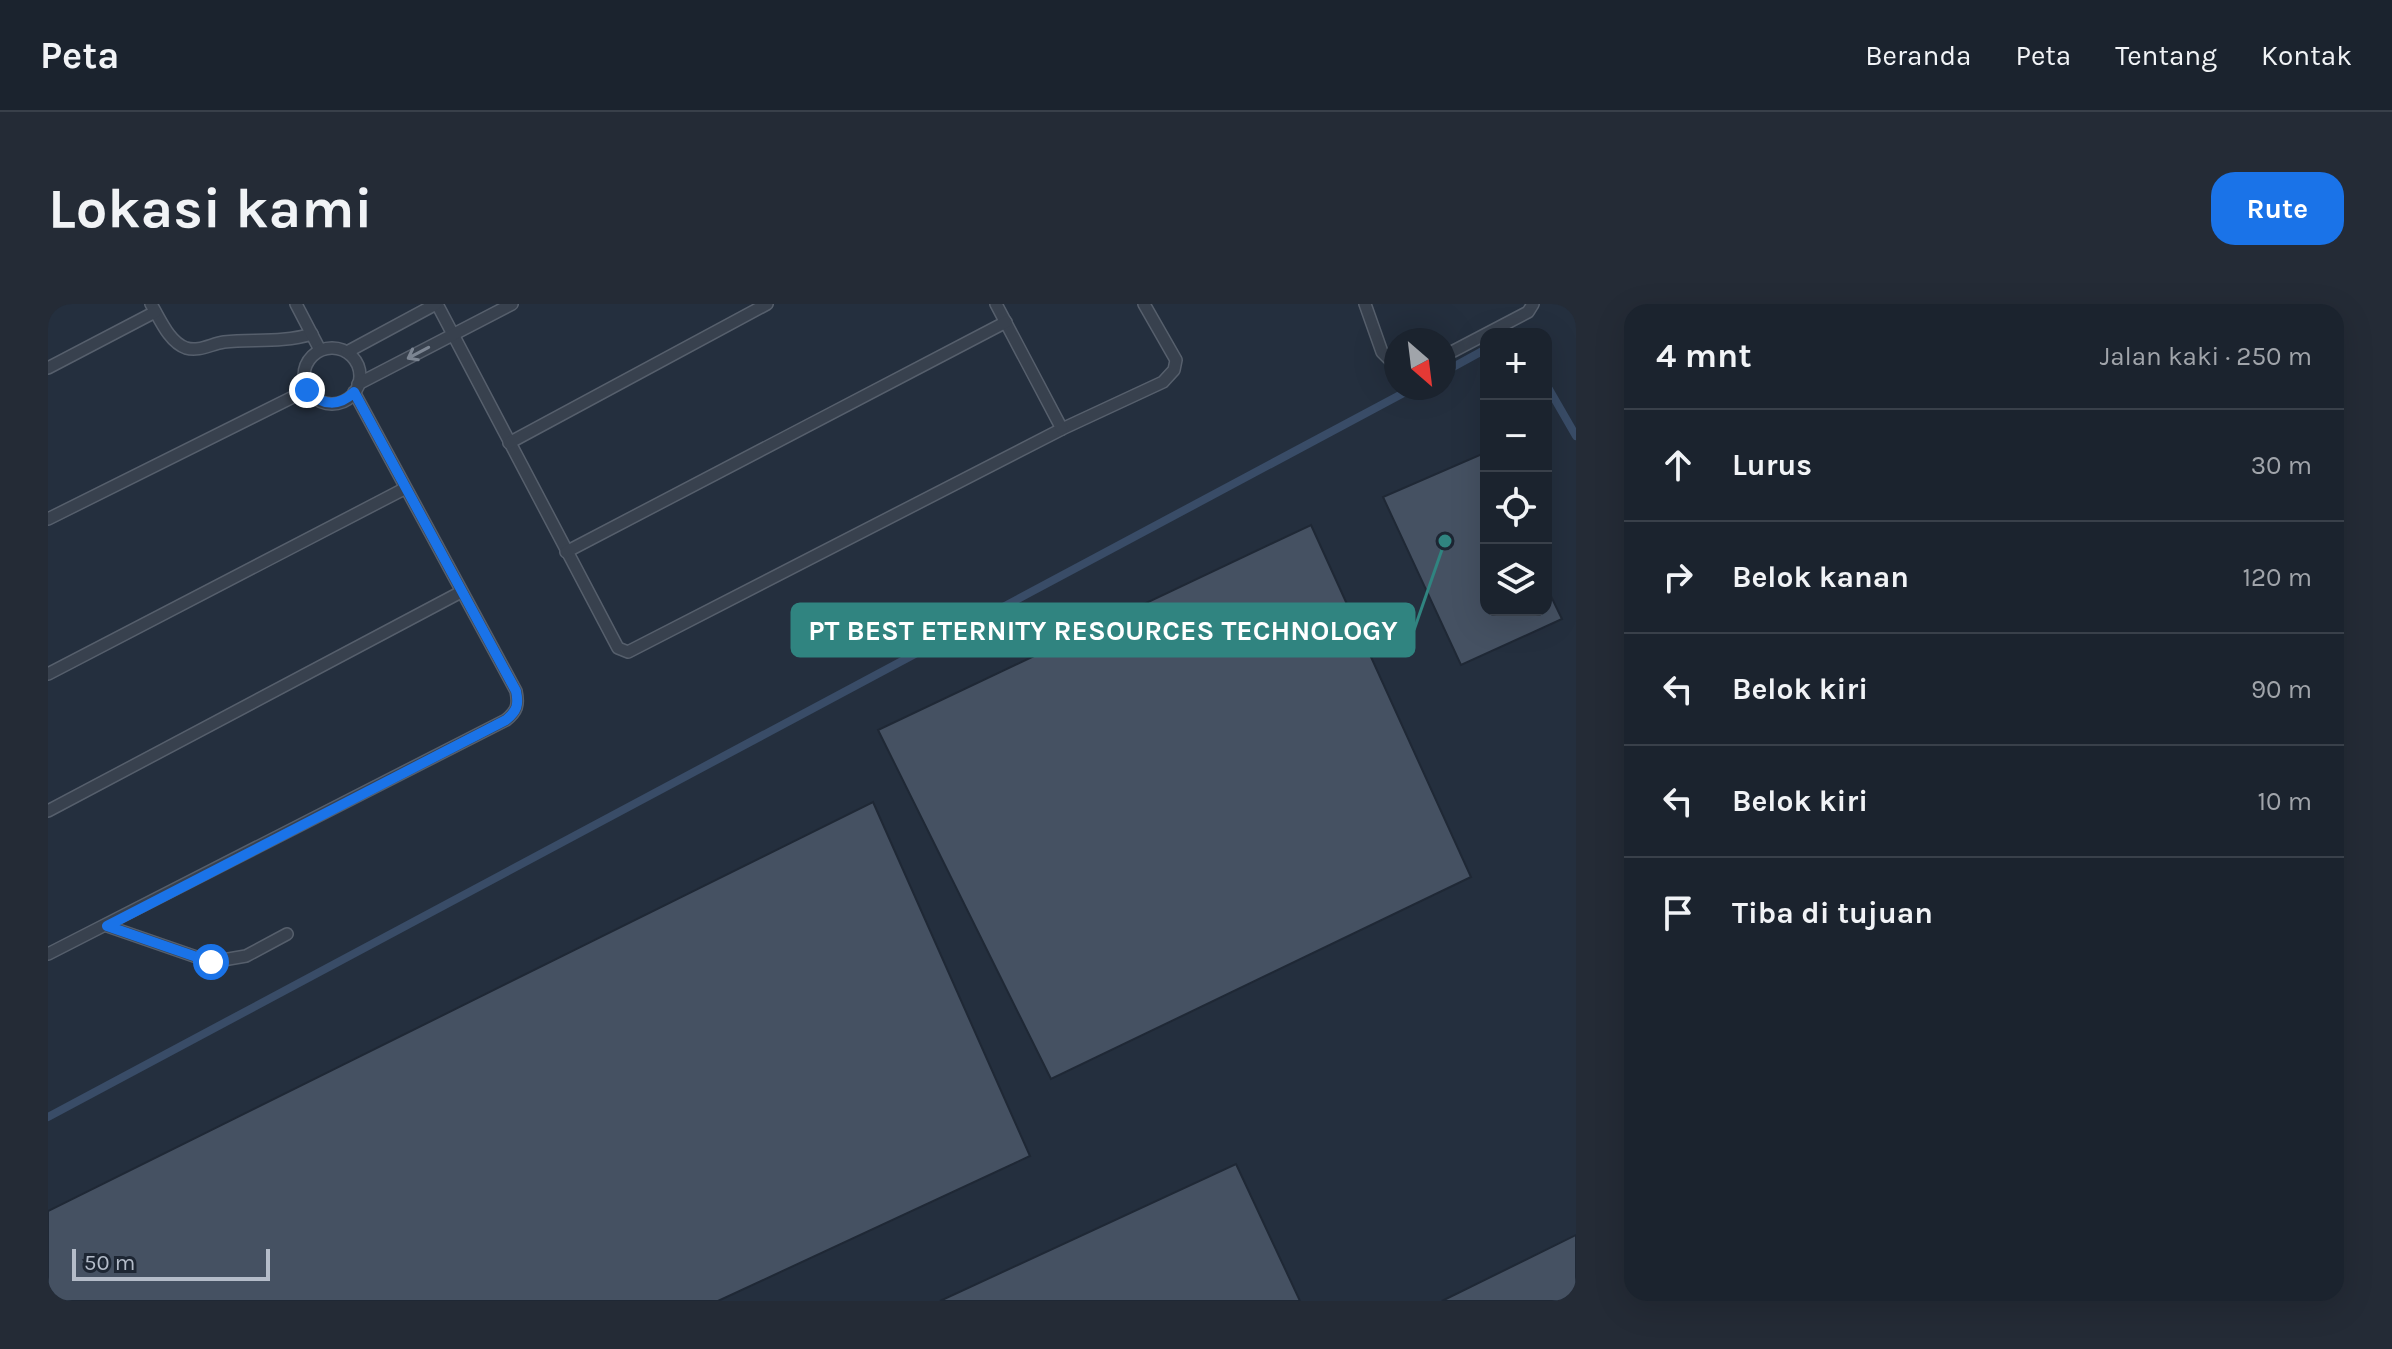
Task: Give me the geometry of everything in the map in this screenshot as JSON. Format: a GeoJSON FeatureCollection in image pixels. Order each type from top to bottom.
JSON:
{"type":"FeatureCollection","features":[{"type":"Feature","properties":{"kind":"lane"},"geometry":{"type":"LineString","coordinates":[[296,304],[320,350]]}},
{"type":"Feature","properties":{"kind":"lane"},"geometry":{"type":"LineString","coordinates":[[347,352],[436,304],[618,648],[628,652],[1062,429],[1163,382],[1174,370],[1176,360],[1144,304]]}},
{"type":"Feature","properties":{"kind":"lane"},"geometry":{"type":"LineString","coordinates":[[48,954],[506,720],[516,712],[516,691],[404,489],[356,388],[358,366],[347,352],[338,348],[320,350],[312,355],[304,372],[307,390],[321,402],[331,403],[348,398],[356,388],[512,304]]}},
{"type":"Feature","properties":{"kind":"lane"},"geometry":{"type":"LineString","coordinates":[[509,443],[767,304]]}},
{"type":"Feature","properties":{"kind":"lane"},"geometry":{"type":"LineString","coordinates":[[996,304],[1062,429]]}},
{"type":"Feature","properties":{"kind":"lane"},"geometry":{"type":"LineString","coordinates":[[1365,304],[1384,354]]}},
{"type":"Feature","properties":{"kind":"lane"},"geometry":{"type":"LineString","coordinates":[[1456,350],[1528,312],[1533,304]]}},
{"type":"Feature","properties":{"kind":"lane"},"geometry":{"type":"LineString","coordinates":[[48,368],[153,308],[177,342],[187,348],[197,349],[222,342],[290,341],[312,334]]}},
{"type":"Feature","properties":{"kind":"lane"},"geometry":{"type":"LineString","coordinates":[[566,552],[1006,322]]}},
{"type":"Feature","properties":{"kind":"lane"},"geometry":{"type":"LineString","coordinates":[[48,519],[307,390]]}},
{"type":"Feature","properties":{"kind":"lane"},"geometry":{"type":"LineString","coordinates":[[48,674],[404,489]]}},
{"type":"Feature","properties":{"kind":"lane"},"geometry":{"type":"LineString","coordinates":[[48,811],[461,592]]}},
{"type":"Feature","properties":{"kind":"lane"},"geometry":{"type":"LineString","coordinates":[[107,926],[211,962],[246,956],[287,934]]}},
{"type":"Feature","properties":{"kind":"building"},"geometry":{"type":"Polygon","coordinates":[[[1480,455],[1480,616],[1552,616],[1552,598],[1562,619],[1461,665],[1383,497],[1480,455]]]}},
{"type":"Feature","properties":{"kind":"building"},"geometry":{"type":"Polygon","coordinates":[[[1311,525],[1471,877],[1051,1079],[878,730],[1311,525]]]}},
{"type":"Feature","properties":{"kind":"building"},"geometry":{"type":"Polygon","coordinates":[[[873,802],[1030,1156],[718,1301],[48,1301],[48,1211],[873,802]]]}},
{"type":"Feature","properties":{"kind":"building"},"geometry":{"type":"Polygon","coordinates":[[[1236,1164],[1300,1301],[940,1301],[1236,1164]]]}},
{"type":"Feature","properties":{"kind":"building"},"geometry":{"type":"Polygon","coordinates":[[[1576,1235],[1576,1301],[1442,1301],[1576,1235]]]}},
{"type":"Feature","properties":{"kind":"waterway"},"geometry":{"type":"LineString","coordinates":[[1456,365],[1480,352]]}},
{"type":"Feature","properties":{"kind":"waterway"},"geometry":{"type":"LineString","coordinates":[[1552,394],[1576,436]]}},
{"type":"Feature","properties":{"kind":"waterway"},"geometry":{"type":"LineString","coordinates":[[48,1117],[1391,400]]}},
{"type":"Feature","properties":{"kind":"place","name":"PT BEST ETERNITY RESOURCES TECHNOLOGY"},"geometry":{"type":"Point","coordinates":[1445,541]}},
{"type":"Feature","properties":{"kind":"route"},"geometry":{"type":"LineString","coordinates":[[211,962],[107,926],[506,720],[516,712],[518,701],[516,691],[354,392],[348,398],[331,403],[321,402],[307,390]]}}]}
